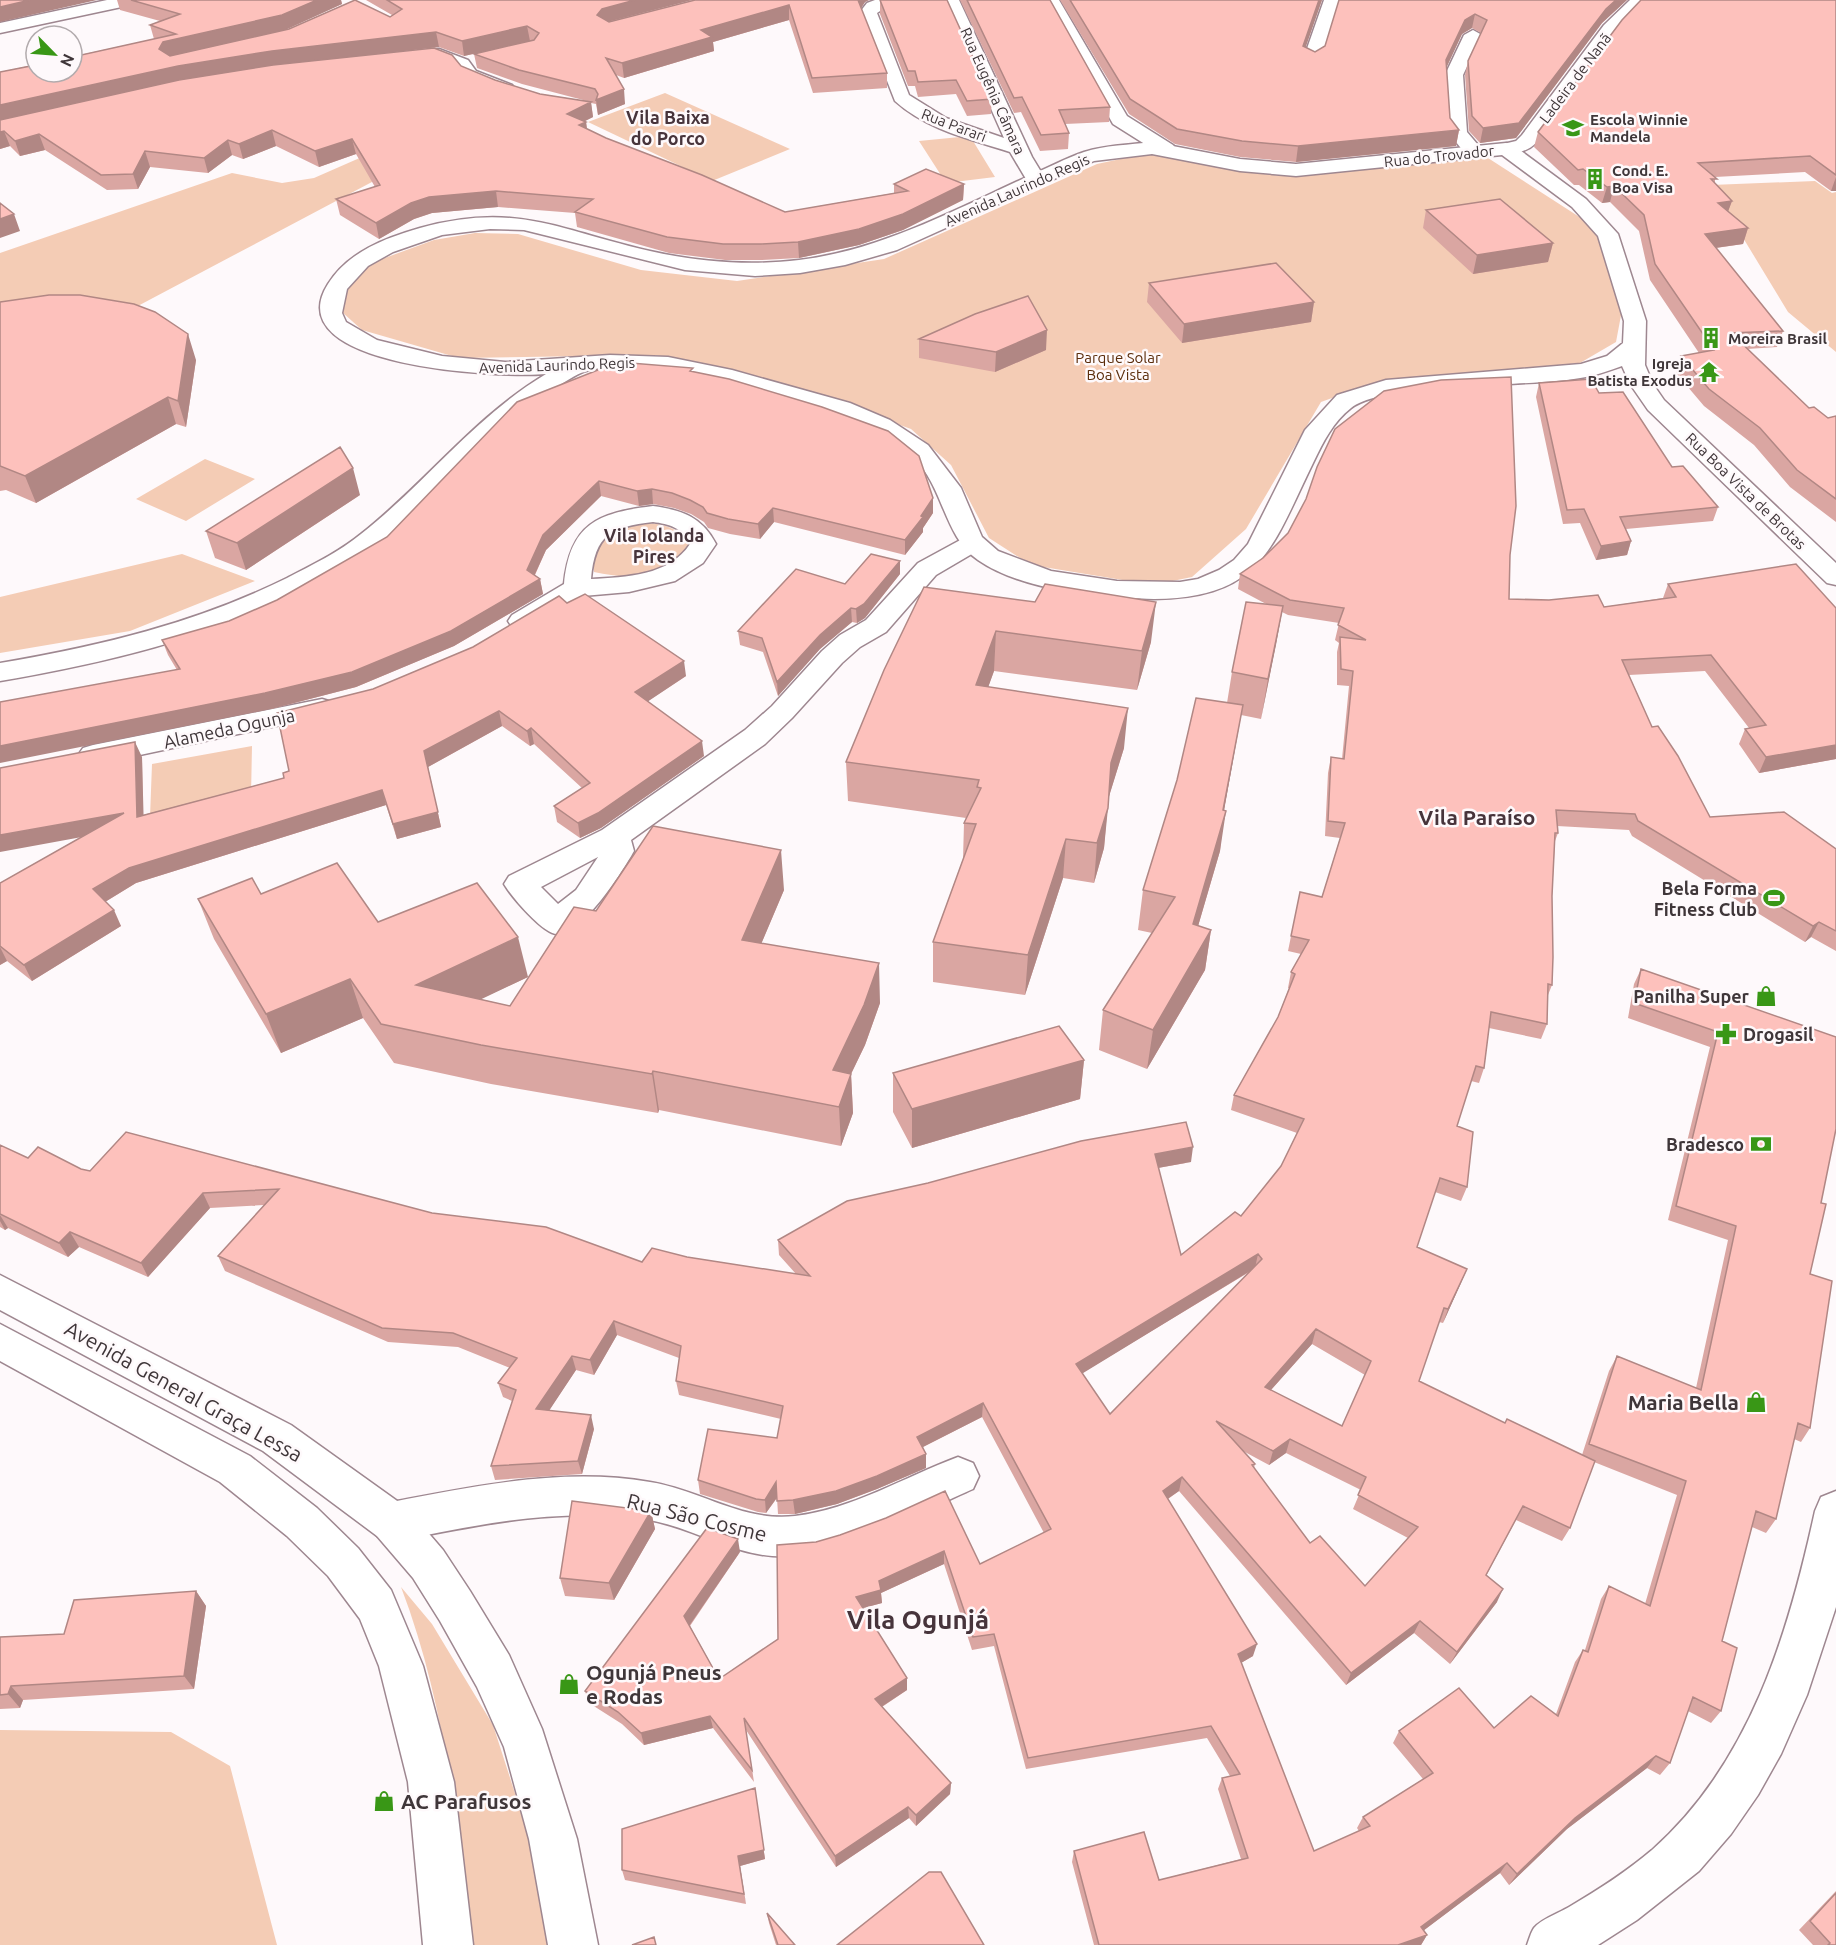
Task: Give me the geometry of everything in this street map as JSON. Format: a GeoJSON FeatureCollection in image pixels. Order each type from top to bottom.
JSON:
{"type":"FeatureCollection","features":[{"type":"Feature","properties":{"kind":"street"},"geometry":{"type":"LineString","coordinates":[[61,0],[72,13]]}},
{"type":"Feature","properties":{"kind":"street"},"geometry":{"type":"LineString","coordinates":[[0,28],[131,0]]}},
{"type":"Feature","properties":{"kind":"street","name":"Rua Parari"},"geometry":{"type":"LineString","coordinates":[[889,0],[873,7],[868,12],[901,97],[910,107],[926,116],[1019,149]]}},
{"type":"Feature","properties":{"kind":"street","name":"Rua Eugênia Câmara"},"geometry":{"type":"LineString","coordinates":[[951,0],[1019,149],[1036,180]]}},
{"type":"Feature","properties":{"kind":"street"},"geometry":{"type":"LineString","coordinates":[[1051,0],[1120,120],[1121,136],[1090,156]]}},
{"type":"Feature","properties":{"kind":"street"},"geometry":{"type":"LineString","coordinates":[[1312,60],[1319,33],[1332,0]]}},
{"type":"Feature","properties":{"kind":"street","name":"Ladeira de Nanã"},"geometry":{"type":"LineString","coordinates":[[1506,149],[1523,144],[1529,139],[1610,29],[1640,0]]}},
{"type":"Feature","properties":{"kind":"street"},"geometry":{"type":"LineString","coordinates":[[1473,35],[1454,75],[1455,124],[1458,133],[1474,152]]}},
{"type":"Feature","properties":{"kind":"street"},"geometry":{"type":"LineString","coordinates":[[393,60],[439,54],[462,64],[470,75],[523,95]]}},
{"type":"Feature","properties":{"kind":"street"},"geometry":{"type":"LineString","coordinates":[[462,64],[485,59]]}},
{"type":"Feature","properties":{"kind":"street"},"geometry":{"type":"LineString","coordinates":[[1120,120],[1166,149]]}},
{"type":"Feature","properties":{"kind":"street","name":"Avenida Laurindo Regis"},"geometry":{"type":"LineString","coordinates":[[973,543],[944,476],[923,451],[898,434],[864,418],[759,384],[684,366],[648,362],[504,369],[467,367],[418,358],[361,342],[346,334],[335,324],[330,303],[337,286],[348,272],[387,246],[440,228],[496,223],[525,224],[646,256],[707,267],[769,269],[814,264],[890,246],[1090,156],[1134,148],[1166,149]]}},
{"type":"Feature","properties":{"kind":"street","name":"Rua do Trovador"},"geometry":{"type":"LineString","coordinates":[[1166,149],[1240,165],[1296,170],[1506,149],[1579,203],[1608,234],[1635,321],[1633,361],[1636,372],[1656,405]]}},
{"type":"Feature","properties":{"kind":"street"},"geometry":{"type":"LineString","coordinates":[[613,837],[755,738],[832,657],[850,641],[876,626],[927,569],[973,543],[1020,571],[1049,578],[1142,592],[1171,592],[1203,586],[1228,576],[1250,561],[1261,544],[1317,430],[1345,400],[1386,387],[1555,374],[1602,366],[1615,361],[1635,344]]}},
{"type":"Feature","properties":{"kind":"street"},"geometry":{"type":"LineString","coordinates":[[467,367],[495,402],[515,404],[581,364]]}},
{"type":"Feature","properties":{"kind":"street"},"geometry":{"type":"LineString","coordinates":[[1555,374],[1616,385],[1656,405]]}},
{"type":"Feature","properties":{"kind":"street"},"geometry":{"type":"LineString","coordinates":[[0,672],[64,661],[135,644],[230,614],[279,593],[367,543],[404,511],[495,402]]}},
{"type":"Feature","properties":{"kind":"street","name":"Rua Boa Vista de Brotas"},"geometry":{"type":"LineString","coordinates":[[1656,405],[1836,577]]}},
{"type":"Feature","properties":{"kind":"street"},"geometry":{"type":"LineString","coordinates":[[496,637],[577,588],[645,581],[687,565],[699,555],[703,544],[699,532],[689,523],[672,516],[653,514],[612,521],[594,532],[584,543],[580,553],[577,588]]}},
{"type":"Feature","properties":{"kind":"street","name":"Alameda Ogunja"},"geometry":{"type":"LineString","coordinates":[[69,760],[271,720],[344,702]]}},
{"type":"Feature","properties":{"kind":"street","name":"Avenida General Graça Lessa"},"geometry":{"type":"LineString","coordinates":[[0,1291],[278,1438],[392,1522],[428,1564],[455,1606],[493,1671],[526,1746],[553,1839],[573,1945]]}},
{"type":"Feature","properties":{"kind":"street"},"geometry":{"type":"LineString","coordinates":[[0,1341],[235,1469],[302,1522],[343,1562],[376,1605],[400,1666],[431,1782],[448,1945]]}},
{"type":"Feature","properties":{"kind":"street","name":"Rua São Cosme"},"geometry":{"type":"LineString","coordinates":[[392,1522],[496,1501],[606,1495],[653,1502],[750,1535],[782,1537],[802,1535],[855,1520],[958,1476]]}},
{"type":"Feature","properties":{"kind":"street"},"geometry":{"type":"LineString","coordinates":[[1552,1945],[1623,1901],[1681,1855],[1730,1797],[1776,1720],[1804,1644],[1826,1563],[1836,1511]]}},
{"type":"Feature","properties":{"kind":"green space"},"geometry":{"type":"Polygon","coordinates":[[[665,93],[790,149],[712,181],[588,122],[665,93]]]}},
{"type":"Feature","properties":{"kind":"green space"},"geometry":{"type":"Polygon","coordinates":[[[970,136],[995,177],[946,183],[919,141],[970,136]]]}},
{"type":"Feature","properties":{"kind":"green space"},"geometry":{"type":"Polygon","coordinates":[[[387,146],[421,156],[0,379],[0,253],[232,173],[282,183],[314,178],[387,146]]]}},
{"type":"Feature","properties":{"kind":"green space","name":"Parque Solar Boa Vista"},"geometry":{"type":"Polygon","coordinates":[[[1149,153],[1280,176],[1460,154],[1488,158],[1595,227],[1622,310],[1616,342],[1580,363],[1360,388],[1321,402],[1246,529],[1192,577],[1153,585],[1031,565],[989,538],[951,465],[911,429],[786,384],[655,355],[459,358],[362,330],[342,312],[344,290],[371,263],[434,240],[475,233],[518,234],[641,270],[737,281],[884,259],[1097,164],[1149,153]]]}},
{"type":"Feature","properties":{"kind":"green space"},"geometry":{"type":"Polygon","coordinates":[[[1815,181],[1832,193],[1836,192],[1836,352],[1788,312],[1711,185],[1815,181]]]}},
{"type":"Feature","properties":{"kind":"green space"},"geometry":{"type":"Polygon","coordinates":[[[205,459],[255,479],[186,521],[136,499],[205,459]]]}},
{"type":"Feature","properties":{"kind":"green space"},"geometry":{"type":"Polygon","coordinates":[[[629,523],[656,524],[671,528],[685,538],[691,546],[669,564],[647,574],[622,576],[594,572],[593,551],[611,532],[629,523]]]}},
{"type":"Feature","properties":{"kind":"green space"},"geometry":{"type":"Polygon","coordinates":[[[182,554],[255,581],[130,631],[0,653],[0,597],[182,554]]]}},
{"type":"Feature","properties":{"kind":"green space"},"geometry":{"type":"Polygon","coordinates":[[[252,746],[251,796],[150,817],[152,764],[252,746]]]}},
{"type":"Feature","properties":{"kind":"green space"},"geometry":{"type":"Polygon","coordinates":[[[401,1587],[432,1624],[493,1725],[531,1843],[547,1945],[473,1945],[455,1809],[439,1719],[429,1674],[401,1587]]]}},
{"type":"Feature","properties":{"kind":"green space"},"geometry":{"type":"Polygon","coordinates":[[[0,1730],[171,1732],[230,1766],[277,1945],[0,1945],[0,1730]]]}},
{"type":"Feature","properties":{"kind":"building"},"geometry":{"type":"Polygon","coordinates":[[[0,0],[30,0],[0,7],[0,0]]]}},
{"type":"Feature","properties":{"kind":"building"},"geometry":{"type":"Polygon","coordinates":[[[131,0],[317,0],[282,15],[163,42],[159,49],[170,56],[289,29],[355,0],[390,17],[402,9],[387,0],[635,0],[602,9],[597,15],[609,22],[695,0],[858,0],[887,73],[812,78],[789,5],[701,30],[712,37],[622,63],[606,58],[624,89],[596,100],[598,94],[595,89],[519,70],[474,54],[534,40],[539,33],[527,26],[462,41],[436,32],[272,51],[178,66],[0,105],[0,72],[24,67],[24,84],[84,84],[84,54],[176,34],[150,25],[180,14],[131,0]]]}},
{"type":"Feature","properties":{"kind":"building"},"geometry":{"type":"Polygon","coordinates":[[[880,0],[947,0],[992,99],[967,101],[956,80],[918,82],[915,71],[908,71],[880,0]]]}},
{"type":"Feature","properties":{"kind":"building"},"geometry":{"type":"Polygon","coordinates":[[[967,0],[1050,0],[1110,107],[1059,110],[1069,133],[1041,135],[1022,97],[1014,98],[967,0]]]}},
{"type":"Feature","properties":{"kind":"building"},"geometry":{"type":"Polygon","coordinates":[[[1070,0],[1319,0],[1303,46],[1315,52],[1325,46],[1339,0],[1616,0],[1606,9],[1519,123],[1483,128],[1472,116],[1468,61],[1487,20],[1475,14],[1465,20],[1446,60],[1450,118],[1459,130],[1298,146],[1242,141],[1177,129],[1130,99],[1070,0]]]}},
{"type":"Feature","properties":{"kind":"building"},"geometry":{"type":"Polygon","coordinates":[[[1641,0],[1836,0],[1836,175],[1810,156],[1698,163],[1717,179],[1711,179],[1732,201],[1718,203],[1748,228],[1705,234],[1783,331],[1731,333],[1809,408],[1814,407],[1828,418],[1836,416],[1836,499],[1797,470],[1760,428],[1709,389],[1681,356],[1714,350],[1655,264],[1644,215],[1614,186],[1607,187],[1583,169],[1578,170],[1538,132],[1622,20],[1641,0]]]}},
{"type":"Feature","properties":{"kind":"building"},"geometry":{"type":"Polygon","coordinates":[[[434,48],[452,55],[461,66],[495,80],[540,94],[591,102],[567,114],[586,122],[579,125],[606,138],[702,175],[785,212],[908,191],[894,184],[926,169],[964,184],[903,214],[859,229],[798,242],[723,244],[667,237],[575,212],[593,199],[496,191],[429,197],[411,203],[376,223],[336,199],[380,185],[352,139],[315,151],[272,130],[239,144],[228,140],[204,158],[145,151],[133,174],[101,175],[39,134],[15,141],[4,131],[0,132],[0,120],[179,80],[273,65],[434,48]]]}},
{"type":"Feature","properties":{"kind":"building"},"geometry":{"type":"Polygon","coordinates":[[[1500,199],[1553,243],[1477,255],[1426,210],[1500,199]]]}},
{"type":"Feature","properties":{"kind":"building"},"geometry":{"type":"Polygon","coordinates":[[[0,203],[14,214],[0,219],[0,203]]]}},
{"type":"Feature","properties":{"kind":"building"},"geometry":{"type":"Polygon","coordinates":[[[1276,263],[1314,302],[1184,324],[1149,283],[1276,263]]]}},
{"type":"Feature","properties":{"kind":"building"},"geometry":{"type":"Polygon","coordinates":[[[49,295],[80,295],[134,304],[155,312],[188,334],[178,401],[168,397],[25,476],[0,466],[0,302],[49,295]]]}},
{"type":"Feature","properties":{"kind":"building"},"geometry":{"type":"Polygon","coordinates":[[[1028,296],[1047,330],[996,352],[919,339],[975,314],[1028,296]]]}},
{"type":"Feature","properties":{"kind":"building"},"geometry":{"type":"Polygon","coordinates":[[[618,362],[693,368],[690,371],[729,379],[822,407],[888,431],[919,456],[933,498],[921,516],[923,517],[905,540],[773,508],[758,524],[728,519],[707,513],[703,507],[672,493],[652,489],[637,491],[599,481],[543,535],[527,570],[540,579],[451,631],[352,672],[265,693],[0,746],[0,702],[180,669],[162,640],[229,621],[277,600],[387,537],[517,402],[618,362]]]}},
{"type":"Feature","properties":{"kind":"building"},"geometry":{"type":"Polygon","coordinates":[[[1511,377],[1516,506],[1510,555],[1509,599],[1549,600],[1598,595],[1604,607],[1676,597],[1668,584],[1796,564],[1836,608],[1836,745],[1766,757],[1745,729],[1766,725],[1711,655],[1622,660],[1652,727],[1658,726],[1678,756],[1710,817],[1784,812],[1836,849],[1836,931],[1819,922],[1813,926],[1638,821],[1635,814],[1556,810],[1558,833],[1555,833],[1552,896],[1552,985],[1548,984],[1547,1024],[1491,1012],[1484,1068],[1476,1066],[1457,1126],[1473,1132],[1467,1187],[1440,1178],[1417,1247],[1467,1269],[1448,1309],[1444,1308],[1419,1381],[1505,1423],[1507,1419],[1595,1461],[1570,1528],[1523,1506],[1486,1575],[1503,1589],[1457,1652],[1420,1621],[1351,1673],[1182,1477],[1163,1491],[1257,1644],[1238,1654],[1314,1851],[1370,1826],[1363,1817],[1433,1773],[1399,1731],[1459,1688],[1494,1728],[1531,1696],[1558,1716],[1583,1650],[1588,1652],[1609,1586],[1650,1606],[1686,1481],[1589,1444],[1617,1356],[1701,1390],[1736,1226],[1676,1206],[1718,1032],[1634,1003],[1641,969],[1836,1037],[1836,1129],[1821,1203],[1826,1204],[1810,1274],[1832,1281],[1810,1428],[1798,1423],[1776,1519],[1756,1511],[1722,1641],[1737,1648],[1721,1711],[1693,1697],[1670,1763],[1656,1756],[1575,1818],[1517,1874],[1507,1863],[1421,1927],[1427,1935],[1398,1945],[1099,1945],[1074,1851],[1144,1832],[1159,1880],[1248,1858],[1222,1778],[1240,1774],[1211,1726],[1028,1758],[994,1634],[973,1637],[944,1551],[879,1581],[881,1590],[856,1597],[907,1678],[875,1699],[951,1783],[916,1815],[908,1807],[835,1856],[744,1718],[752,1770],[710,1716],[641,1733],[618,1712],[585,1691],[707,1528],[738,1539],[684,1616],[719,1679],[778,1639],[777,1545],[816,1542],[840,1535],[886,1518],[945,1491],[980,1564],[1051,1529],[983,1403],[917,1437],[926,1454],[877,1476],[836,1491],[777,1501],[776,1482],[765,1500],[756,1499],[698,1480],[708,1429],[777,1438],[783,1406],[676,1381],[681,1346],[614,1321],[590,1360],[572,1356],[536,1409],[591,1415],[578,1461],[491,1466],[516,1390],[498,1383],[517,1358],[453,1333],[382,1328],[218,1256],[279,1189],[203,1193],[141,1263],[70,1232],[59,1243],[0,1214],[0,1145],[28,1158],[38,1147],[81,1169],[90,1171],[126,1132],[432,1213],[546,1227],[642,1262],[652,1248],[687,1257],[810,1276],[778,1240],[847,1201],[928,1183],[1081,1141],[1186,1122],[1193,1147],[1155,1154],[1181,1255],[1235,1212],[1241,1216],[1281,1166],[1304,1119],[1234,1095],[1278,1017],[1295,974],[1291,972],[1309,940],[1291,936],[1300,892],[1322,897],[1345,823],[1328,821],[1331,757],[1344,759],[1353,671],[1341,669],[1340,637],[1366,640],[1338,625],[1344,608],[1290,600],[1240,574],[1263,558],[1288,533],[1306,499],[1317,467],[1335,429],[1384,391],[1441,380],[1511,377]],[[1258,1254],[1076,1364],[1110,1414],[1262,1259],[1258,1254]],[[1316,1329],[1265,1387],[1342,1426],[1371,1361],[1316,1329]],[[1216,1421],[1255,1464],[1252,1465],[1310,1543],[1320,1536],[1365,1586],[1418,1527],[1358,1495],[1366,1477],[1290,1439],[1273,1451],[1216,1421]]]}},
{"type":"Feature","properties":{"kind":"building"},"geometry":{"type":"Polygon","coordinates":[[[1591,379],[1599,393],[1623,392],[1672,467],[1683,466],[1718,507],[1620,517],[1631,541],[1601,546],[1584,509],[1567,510],[1539,383],[1591,379]]]}},
{"type":"Feature","properties":{"kind":"building"},"geometry":{"type":"Polygon","coordinates":[[[340,447],[353,468],[237,543],[206,531],[340,447]]]}},
{"type":"Feature","properties":{"kind":"building"},"geometry":{"type":"Polygon","coordinates":[[[871,554],[900,561],[864,604],[856,609],[851,608],[820,635],[777,682],[762,638],[738,631],[796,569],[845,584],[871,554]]]}},
{"type":"Feature","properties":{"kind":"building"},"geometry":{"type":"Polygon","coordinates":[[[1045,584],[1156,602],[1142,651],[996,631],[976,685],[1128,708],[1111,763],[1108,808],[1097,843],[1066,839],[1028,955],[933,942],[976,824],[964,823],[981,788],[977,787],[979,780],[846,762],[884,670],[924,587],[1035,602],[1045,584]]]}},
{"type":"Feature","properties":{"kind":"building"},"geometry":{"type":"Polygon","coordinates":[[[585,594],[684,661],[635,692],[702,741],[598,813],[578,823],[554,806],[590,783],[531,728],[527,731],[499,711],[424,751],[438,812],[393,824],[382,790],[129,868],[93,889],[114,910],[24,965],[0,946],[0,883],[124,813],[0,835],[0,768],[135,742],[137,817],[284,778],[283,773],[289,771],[277,713],[373,689],[473,647],[559,596],[567,603],[585,594]]]}},
{"type":"Feature","properties":{"kind":"building"},"geometry":{"type":"Polygon","coordinates":[[[1246,602],[1283,606],[1268,679],[1232,672],[1246,602]]]}},
{"type":"Feature","properties":{"kind":"building"},"geometry":{"type":"Polygon","coordinates":[[[1196,698],[1243,705],[1223,810],[1226,811],[1193,924],[1211,930],[1153,1030],[1103,1010],[1175,897],[1143,890],[1177,780],[1196,698]]]}},
{"type":"Feature","properties":{"kind":"building"},"geometry":{"type":"Polygon","coordinates":[[[653,826],[781,850],[742,940],[879,963],[864,1005],[833,1070],[851,1074],[839,1107],[653,1071],[652,1074],[481,1045],[381,1024],[350,979],[266,1014],[198,899],[252,878],[261,894],[337,863],[378,922],[477,883],[518,937],[416,985],[510,1006],[574,907],[596,911],[653,826]]]}},
{"type":"Feature","properties":{"kind":"building"},"geometry":{"type":"Polygon","coordinates":[[[1059,1026],[1084,1060],[912,1109],[893,1073],[1059,1026]]]}},
{"type":"Feature","properties":{"kind":"building"},"geometry":{"type":"Polygon","coordinates":[[[572,1501],[651,1511],[609,1583],[560,1578],[572,1501]]]}},
{"type":"Feature","properties":{"kind":"building"},"geometry":{"type":"Polygon","coordinates":[[[196,1591],[184,1676],[11,1686],[8,1694],[0,1695],[0,1637],[64,1634],[74,1600],[196,1591]]]}},
{"type":"Feature","properties":{"kind":"building"},"geometry":{"type":"Polygon","coordinates":[[[755,1788],[764,1850],[738,1856],[744,1894],[622,1870],[622,1829],[755,1788]]]}},
{"type":"Feature","properties":{"kind":"building"},"geometry":{"type":"Polygon","coordinates":[[[929,1872],[941,1872],[984,1945],[837,1945],[929,1872]]]}},
{"type":"Feature","properties":{"kind":"building"},"geometry":{"type":"Polygon","coordinates":[[[1836,1893],[1836,1945],[1828,1945],[1830,1943],[1810,1921],[1836,1893]]]}},
{"type":"Feature","properties":{"kind":"building"},"geometry":{"type":"Polygon","coordinates":[[[767,1913],[795,1945],[778,1945],[767,1913]]]}},
{"type":"Feature","properties":{"kind":"building"},"geometry":{"type":"Polygon","coordinates":[[[654,1937],[656,1945],[632,1945],[654,1937]]]}},
{"type":"Feature","properties":{"kind":"place","name":"Escola Winnie Mandela"},"geometry":{"type":"Point","coordinates":[1573,128]}},
{"type":"Feature","properties":{"kind":"place","name":"Cond. E. Boa Visa"},"geometry":{"type":"Point","coordinates":[1595,179]}},
{"type":"Feature","properties":{"kind":"place","name":"Moreira Brasil"},"geometry":{"type":"Point","coordinates":[1711,338]}},
{"type":"Feature","properties":{"kind":"place","name":"Igreja Batista Exodus"},"geometry":{"type":"Point","coordinates":[1709,372]}},
{"type":"Feature","properties":{"kind":"place","name":"Bela Forma Fitness Club"},"geometry":{"type":"Point","coordinates":[1774,898]}},
{"type":"Feature","properties":{"kind":"place","name":"Panilha Super"},"geometry":{"type":"Point","coordinates":[1766,996]}},
{"type":"Feature","properties":{"kind":"place","name":"Drogasil"},"geometry":{"type":"Point","coordinates":[1726,1034]}},
{"type":"Feature","properties":{"kind":"place","name":"Bradesco"},"geometry":{"type":"Point","coordinates":[1761,1144]}},
{"type":"Feature","properties":{"kind":"place","name":"Maria Bella"},"geometry":{"type":"Point","coordinates":[1756,1402]}},
{"type":"Feature","properties":{"kind":"place","name":"Ogunjá Pneus e Rodas"},"geometry":{"type":"Point","coordinates":[569,1684]}},
{"type":"Feature","properties":{"kind":"place","name":"AC Parafusos"},"geometry":{"type":"Point","coordinates":[384,1801]}},
{"type":"Feature","properties":{"kind":"district","name":"Vila Baixa do Porco"},"geometry":{"type":"Point","coordinates":[668,127]}},
{"type":"Feature","properties":{"kind":"district","name":"Vila Iolanda Pires"},"geometry":{"type":"Point","coordinates":[654,545]}},
{"type":"Feature","properties":{"kind":"district","name":"Vila Paraíso"},"geometry":{"type":"Point","coordinates":[1477,817]}},
{"type":"Feature","properties":{"kind":"district","name":"Vila Ogunjá"},"geometry":{"type":"Point","coordinates":[918,1619]}}]}
